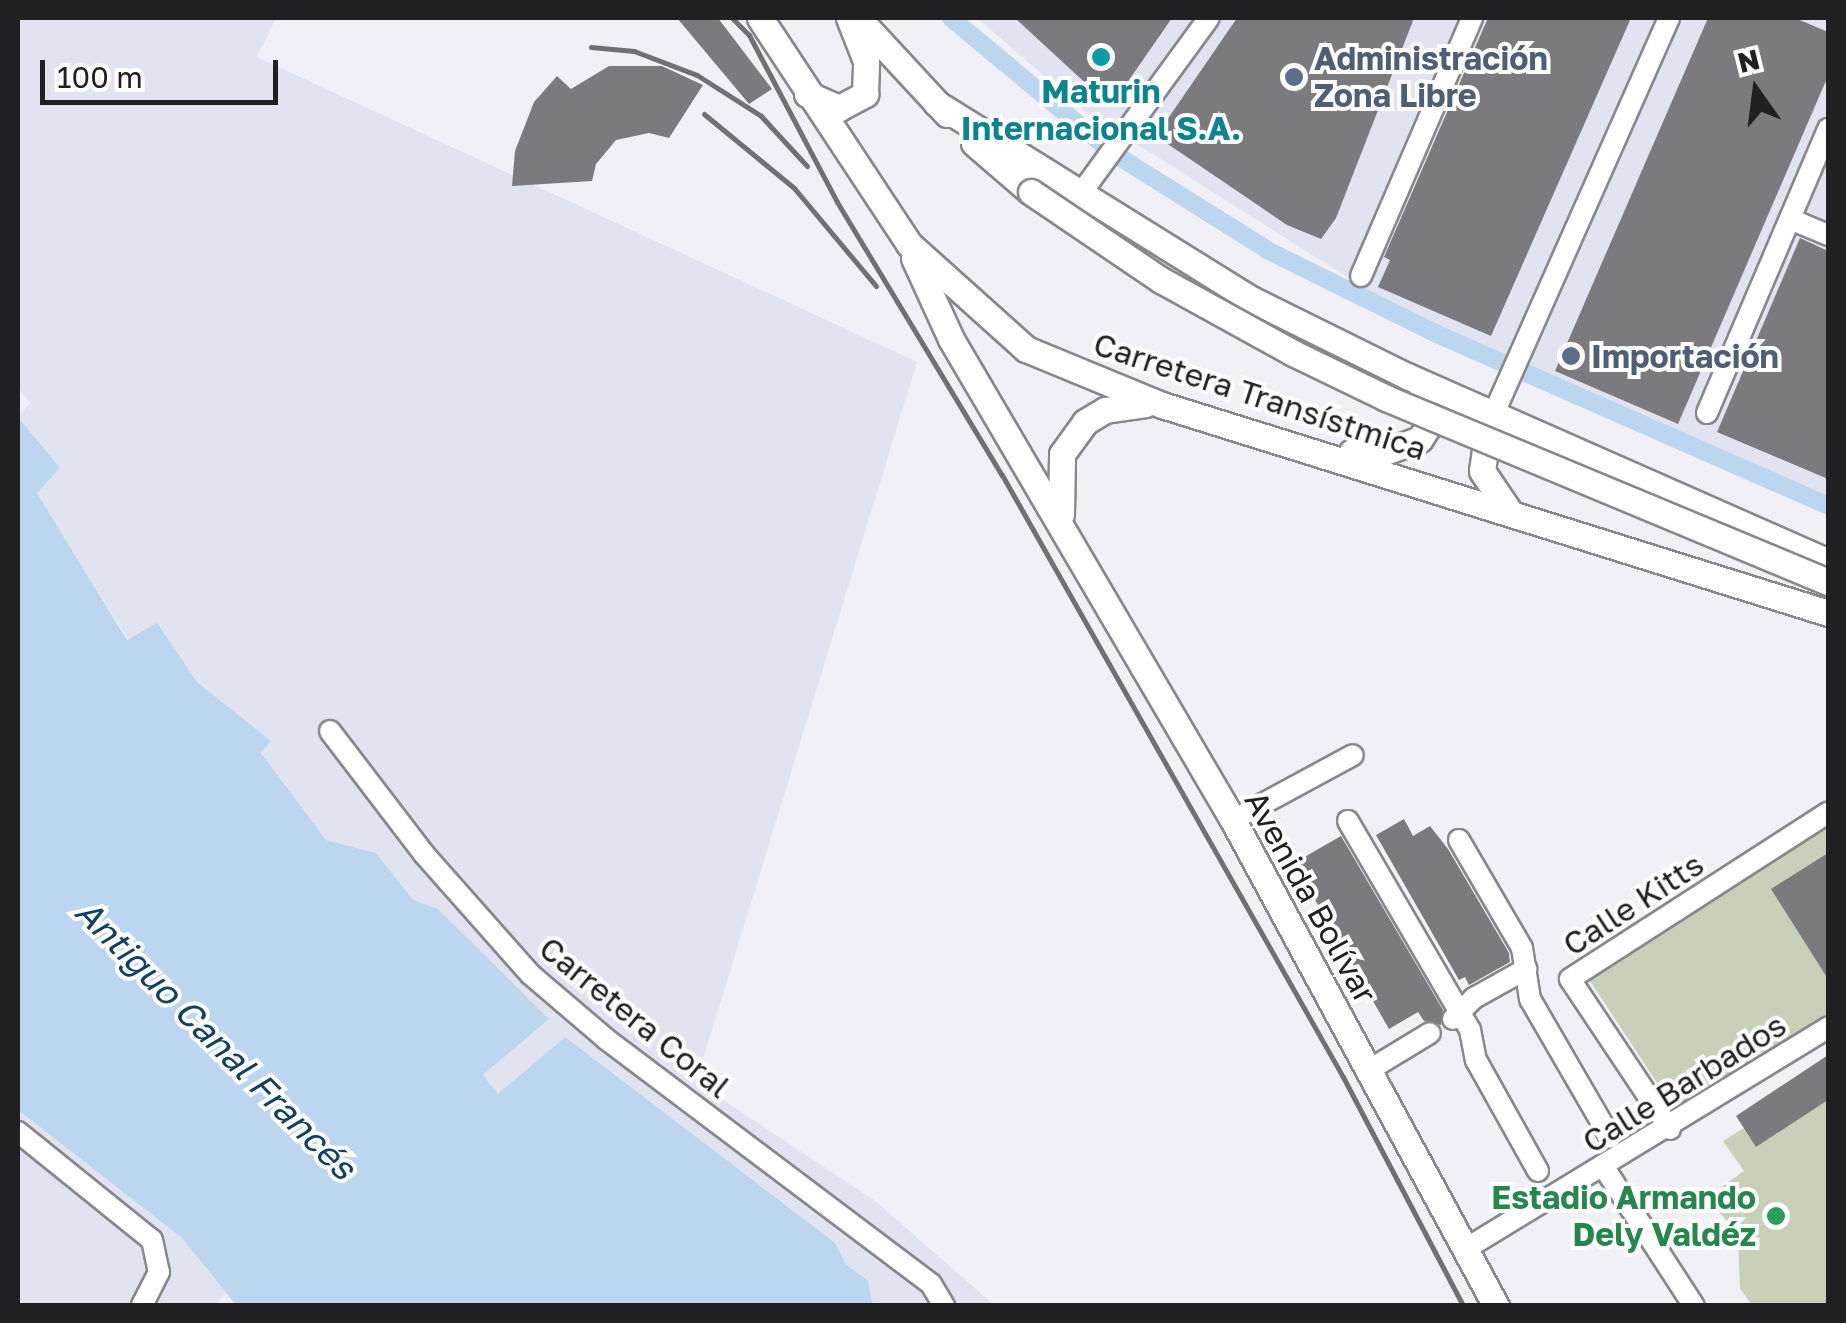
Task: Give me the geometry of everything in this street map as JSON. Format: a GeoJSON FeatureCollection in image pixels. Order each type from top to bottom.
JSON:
{"type":"FeatureCollection","features":[{"type":"Feature","properties":{"kind":"main road","name":"Carretera Transístmica"},"geometry":{"type":"LineString","coordinates":[[760,18],[908,244],[1026,349],[1162,405],[1327,451],[1828,612]]}},
{"type":"Feature","properties":{"kind":"main road"},"geometry":{"type":"LineString","coordinates":[[807,94],[840,108],[865,94],[866,61],[849,18]]}},
{"type":"Feature","properties":{"kind":"main road","name":"Carretera Transístmica"},"geometry":{"type":"LineString","coordinates":[[858,18],[936,103],[1031,192],[1161,280],[1308,360],[1828,582]]}},
{"type":"Feature","properties":{"kind":"main road"},"geometry":{"type":"LineString","coordinates":[[936,103],[1087,186],[1196,270],[1406,376],[1828,562]]}},
{"type":"Feature","properties":{"kind":"main road","name":"Avenida Bolívar"},"geometry":{"type":"LineString","coordinates":[[908,244],[951,339],[1233,820],[1496,1306]]}},
{"type":"Feature","properties":{"kind":"main road"},"geometry":{"type":"LineString","coordinates":[[1327,451],[1382,453],[1420,439],[1427,414],[1406,376]]}},
{"type":"Feature","properties":{"kind":"main road","name":"Avenida Bolívar"},"geometry":{"type":"LineString","coordinates":[[1062,524],[1057,478],[1062,454],[1084,422],[1132,403],[1162,405]]}},
{"type":"Feature","properties":{"kind":"main road"},"geometry":{"type":"LineString","coordinates":[[1494,412],[1482,438],[1482,472],[1510,511]]}},
{"type":"Feature","properties":{"kind":"street"},"geometry":{"type":"LineString","coordinates":[[1087,186],[1209,18]]}},
{"type":"Feature","properties":{"kind":"street"},"geometry":{"type":"LineString","coordinates":[[1361,276],[1472,18]]}},
{"type":"Feature","properties":{"kind":"street"},"geometry":{"type":"LineString","coordinates":[[1494,412],[1669,18]]}},
{"type":"Feature","properties":{"kind":"street"},"geometry":{"type":"LineString","coordinates":[[1707,413],[1828,128]]}},
{"type":"Feature","properties":{"kind":"street"},"geometry":{"type":"LineString","coordinates":[[1790,219],[1828,235]]}},
{"type":"Feature","properties":{"kind":"street","name":"Carretera Coral"},"geometry":{"type":"LineString","coordinates":[[330,731],[424,854],[530,974],[606,1039],[931,1284],[944,1306]]}},
{"type":"Feature","properties":{"kind":"street"},"geometry":{"type":"LineString","coordinates":[[1233,820],[1353,755]]}},
{"type":"Feature","properties":{"kind":"street","name":"Calle Kitts"},"geometry":{"type":"LineString","coordinates":[[1670,1129],[1570,980],[1828,813]]}},
{"type":"Feature","properties":{"kind":"street"},"geometry":{"type":"LineString","coordinates":[[1348,821],[1538,1171]]}},
{"type":"Feature","properties":{"kind":"street"},"geometry":{"type":"LineString","coordinates":[[1459,840],[1522,948],[1530,999],[1610,1137]]}},
{"type":"Feature","properties":{"kind":"street"},"geometry":{"type":"LineString","coordinates":[[1457,1017],[1474,998],[1526,969]]}},
{"type":"Feature","properties":{"kind":"street","name":"Calle Barbados"},"geometry":{"type":"LineString","coordinates":[[1466,1248],[1605,1170],[1828,1028]]}},
{"type":"Feature","properties":{"kind":"street"},"geometry":{"type":"LineString","coordinates":[[1369,1070],[1430,1032]]}},
{"type":"Feature","properties":{"kind":"street"},"geometry":{"type":"LineString","coordinates":[[18,1132],[152,1240],[159,1272],[142,1306]]}},
{"type":"Feature","properties":{"kind":"street"},"geometry":{"type":"LineString","coordinates":[[1605,1170],[1694,1306]]}},
{"type":"Feature","properties":{"kind":"shaded area"},"geometry":{"type":"Polygon","coordinates":[[[18,18],[276,18],[257,57],[917,362],[696,1082],[874,1200],[994,1305],[873,1305],[868,1281],[846,1264],[835,1243],[498,1094],[483,1075],[548,1019],[438,909],[414,901],[376,853],[326,840],[261,753],[271,741],[197,682],[157,624],[128,640],[37,493],[60,468],[18,417],[30,403],[18,388],[18,18]]]}},
{"type":"Feature","properties":{"kind":"shaded area"},"geometry":{"type":"Polygon","coordinates":[[[977,18],[1828,18],[1828,497],[1412,318],[1086,112],[977,18]]]}},
{"type":"Feature","properties":{"kind":"shaded area"},"geometry":{"type":"Polygon","coordinates":[[[18,1110],[182,1238],[226,1293],[215,1305],[18,1305],[18,1110]]]}},
{"type":"Feature","properties":{"kind":"green space"},"geometry":{"type":"Polygon","coordinates":[[[1828,825],[1828,1018],[1679,1116],[1590,981],[1828,825]]]}},
{"type":"Feature","properties":{"kind":"green space","name":"Estadio Armando Dely Valdéz"},"geometry":{"type":"Polygon","coordinates":[[[1828,1100],[1828,1305],[1752,1305],[1740,1289],[1738,1236],[1708,1197],[1744,1171],[1723,1141],[1744,1128],[1757,1146],[1828,1100]]]}},
{"type":"Feature","properties":{"kind":"water","name":"Antiguo Canal Francés"},"geometry":{"type":"Polygon","coordinates":[[[18,417],[60,468],[37,493],[127,640],[157,623],[197,682],[271,741],[261,753],[326,840],[376,853],[413,900],[438,909],[549,1019],[483,1075],[498,1094],[565,1037],[835,1243],[846,1264],[868,1281],[873,1305],[236,1305],[182,1238],[18,1110],[18,417]]]}},
{"type":"Feature","properties":{"kind":"building"},"geometry":{"type":"Polygon","coordinates":[[[677,18],[718,18],[772,89],[749,104],[677,18]]]}},
{"type":"Feature","properties":{"kind":"building","name":"Maturin Internacional S.A."},"geometry":{"type":"Polygon","coordinates":[[[1015,18],[1172,18],[1118,96],[1106,102],[1015,18]]]}},
{"type":"Feature","properties":{"kind":"building","name":"Administración Zona Libre"},"geometry":{"type":"Polygon","coordinates":[[[1237,18],[1414,18],[1336,218],[1321,239],[1287,225],[1156,136],[1237,18]]]}},
{"type":"Feature","properties":{"kind":"building"},"geometry":{"type":"Polygon","coordinates":[[[1488,18],[1631,18],[1491,336],[1378,287],[1390,260],[1384,257],[1488,18]]]}},
{"type":"Feature","properties":{"kind":"building"},"geometry":{"type":"Polygon","coordinates":[[[1708,18],[1795,18],[1828,32],[1828,76],[1678,424],[1555,371],[1708,18]]]}},
{"type":"Feature","properties":{"kind":"building"},"geometry":{"type":"Polygon","coordinates":[[[609,66],[662,66],[703,85],[669,138],[649,133],[616,140],[596,164],[592,181],[512,186],[515,151],[534,102],[557,76],[571,89],[609,66]]]}},
{"type":"Feature","properties":{"kind":"building"},"geometry":{"type":"Polygon","coordinates":[[[1800,238],[1828,251],[1828,479],[1717,432],[1800,238]]]}},
{"type":"Feature","properties":{"kind":"building"},"geometry":{"type":"Polygon","coordinates":[[[1404,819],[1413,836],[1430,826],[1448,849],[1509,953],[1510,962],[1469,985],[1465,977],[1459,980],[1376,835],[1404,819]]]}},
{"type":"Feature","properties":{"kind":"building"},"geometry":{"type":"Polygon","coordinates":[[[1341,836],[1443,1010],[1441,1025],[1424,1021],[1418,1012],[1389,1029],[1294,863],[1341,836]]]}},
{"type":"Feature","properties":{"kind":"building"},"geometry":{"type":"Polygon","coordinates":[[[1828,853],[1828,979],[1771,889],[1828,853]]]}},
{"type":"Feature","properties":{"kind":"building"},"geometry":{"type":"Polygon","coordinates":[[[1828,1055],[1828,1100],[1756,1147],[1736,1116],[1828,1055]]]}},
{"type":"Feature","properties":{"kind":"waterway"},"geometry":{"type":"LineString","coordinates":[[951,18],[1113,153],[1269,251],[1437,334],[1828,506]]}},
{"type":"Feature","properties":{"kind":"railway"},"geometry":{"type":"LineString","coordinates":[[732,18],[749,35],[837,202],[1002,475],[1343,1077],[1463,1306]]}},
{"type":"Feature","properties":{"kind":"railway"},"geometry":{"type":"LineString","coordinates":[[591,47],[634,51],[697,75],[761,116],[807,166]]}},
{"type":"Feature","properties":{"kind":"railway"},"geometry":{"type":"LineString","coordinates":[[704,114],[794,188],[876,286]]}},
{"type":"Feature","properties":{"kind":"place","name":"Maturin Internacional S.A."},"geometry":{"type":"Point","coordinates":[1101,57]}},
{"type":"Feature","properties":{"kind":"place","name":"Administración Zona Libre"},"geometry":{"type":"Point","coordinates":[1294,77]}},
{"type":"Feature","properties":{"kind":"place","name":"Importación"},"geometry":{"type":"Point","coordinates":[1571,356]}},
{"type":"Feature","properties":{"kind":"place","name":"Estadio Armando Dely Valdéz"},"geometry":{"type":"Point","coordinates":[1776,1216]}}]}
